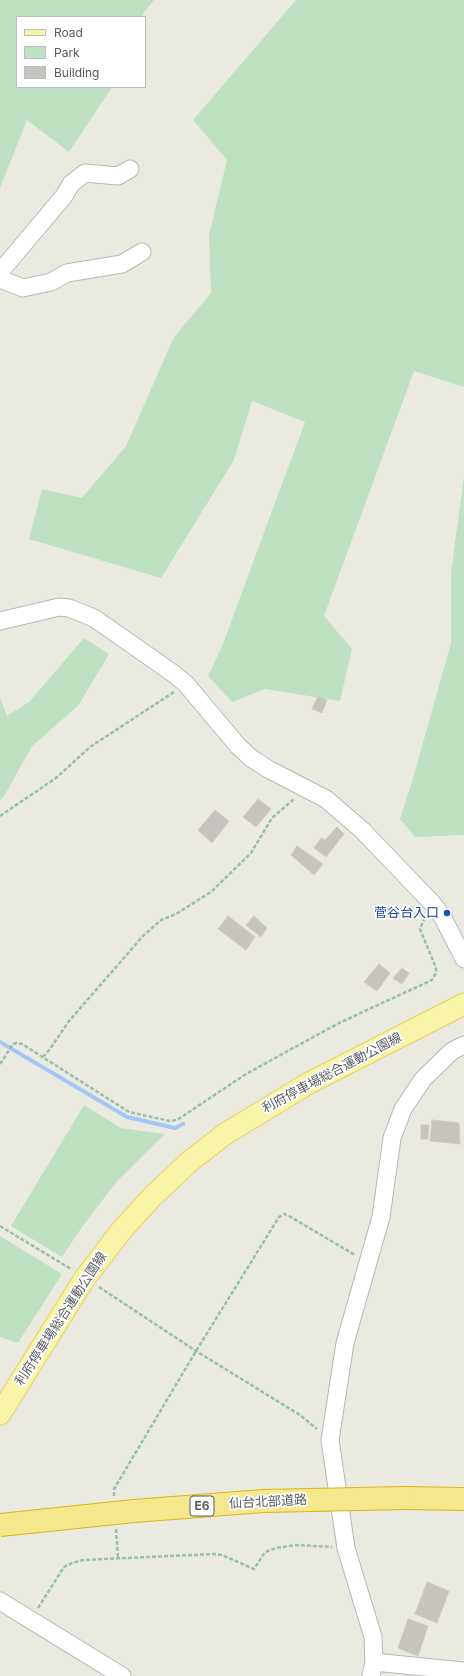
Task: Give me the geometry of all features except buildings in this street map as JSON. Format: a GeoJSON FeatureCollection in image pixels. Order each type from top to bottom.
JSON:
{"type":"FeatureCollection","features":[{"type":"Feature","properties":{"kind":"highway","name":"仙台北部道路"},"geometry":{"type":"LineString","coordinates":[[0,1525],[134,1511],[263,1501],[405,1498],[464,1499]]}},
{"type":"Feature","properties":{"kind":"main road","name":"利府停車場総合運動公園線"},"geometry":{"type":"LineString","coordinates":[[0,1414],[85,1278],[121,1231],[152,1197],[189,1162],[224,1134],[309,1083],[464,1004]]}},
{"type":"Feature","properties":{"kind":"street"},"geometry":{"type":"LineString","coordinates":[[0,272],[60,200],[71,184],[85,173],[118,176],[130,169]]}},
{"type":"Feature","properties":{"kind":"street"},"geometry":{"type":"LineString","coordinates":[[0,279],[22,288],[51,282],[67,273],[122,264],[142,252]]}},
{"type":"Feature","properties":{"kind":"street"},"geometry":{"type":"LineString","coordinates":[[0,621],[59,607],[81,611],[110,629],[186,684],[238,746],[251,758],[268,769],[326,800],[362,830],[432,903],[442,916],[464,958]]}},
{"type":"Feature","properties":{"kind":"street"},"geometry":{"type":"LineString","coordinates":[[464,1045],[452,1051],[423,1079],[403,1109],[392,1138],[381,1217],[369,1264],[345,1343],[330,1440],[346,1548],[373,1637],[373,1669],[464,1671]]}},
{"type":"Feature","properties":{"kind":"street"},"geometry":{"type":"LineString","coordinates":[[0,1601],[122,1676]]}},
{"type":"Feature","properties":{"kind":"path"},"geometry":{"type":"LineString","coordinates":[[0,816],[56,778],[90,747],[186,684]]}},
{"type":"Feature","properties":{"kind":"path"},"geometry":{"type":"LineString","coordinates":[[43,1057],[68,1021],[143,936],[161,920],[176,914],[211,892],[251,853],[272,818],[290,803],[303,787]]}},
{"type":"Feature","properties":{"kind":"path"},"geometry":{"type":"LineString","coordinates":[[0,1064],[13,1044],[22,1044],[129,1112],[170,1121],[177,1120],[246,1074],[339,1023],[432,980],[436,974],[436,968],[420,929],[432,903]]}},
{"type":"Feature","properties":{"kind":"path"},"geometry":{"type":"LineString","coordinates":[[114,1497],[114,1490],[196,1351],[279,1217],[284,1214],[290,1216],[369,1264]]}},
{"type":"Feature","properties":{"kind":"path"},"geometry":{"type":"LineString","coordinates":[[0,1226],[85,1278],[196,1351],[300,1415],[330,1440]]}},
{"type":"Feature","properties":{"kind":"path"},"geometry":{"type":"LineString","coordinates":[[116,1528],[118,1558]]}},
{"type":"Feature","properties":{"kind":"path"},"geometry":{"type":"LineString","coordinates":[[30,1620],[64,1567],[83,1560],[213,1554],[222,1555],[254,1569],[265,1552],[276,1548],[296,1545],[346,1548]]}},
{"type":"Feature","properties":{"kind":"green space"},"geometry":{"type":"Polygon","coordinates":[[[0,0],[154,0],[142,15],[143,16],[16,16],[16,88],[111,88],[69,152],[27,120],[0,188],[0,0]]]}},
{"type":"Feature","properties":{"kind":"green space"},"geometry":{"type":"Polygon","coordinates":[[[296,0],[464,0],[464,387],[414,371],[324,616],[352,649],[340,701],[265,689],[232,702],[208,676],[221,649],[305,422],[252,401],[234,460],[161,578],[29,539],[42,489],[82,498],[126,446],[174,337],[211,293],[209,235],[227,160],[193,120],[296,0]]]}},
{"type":"Feature","properties":{"kind":"green space"},"geometry":{"type":"Polygon","coordinates":[[[464,476],[464,835],[415,837],[400,819],[414,775],[451,643],[451,573],[464,476]]]}},
{"type":"Feature","properties":{"kind":"green space"},"geometry":{"type":"Polygon","coordinates":[[[84,638],[109,654],[78,706],[32,746],[3,798],[0,800],[0,698],[7,716],[29,702],[84,638]]]}},
{"type":"Feature","properties":{"kind":"green space"},"geometry":{"type":"Polygon","coordinates":[[[84,1105],[121,1128],[165,1134],[117,1181],[82,1227],[62,1257],[11,1226],[84,1105]]]}},
{"type":"Feature","properties":{"kind":"green space"},"geometry":{"type":"Polygon","coordinates":[[[0,1236],[62,1274],[18,1343],[0,1337],[0,1236]]]}},
{"type":"Feature","properties":{"kind":"waterway"},"geometry":{"type":"LineString","coordinates":[[0,1042],[127,1117],[175,1128],[183,1124]]}},
{"type":"Feature","properties":{"kind":"place","name":"菅谷台入口"},"geometry":{"type":"Point","coordinates":[447,913]}}]}
